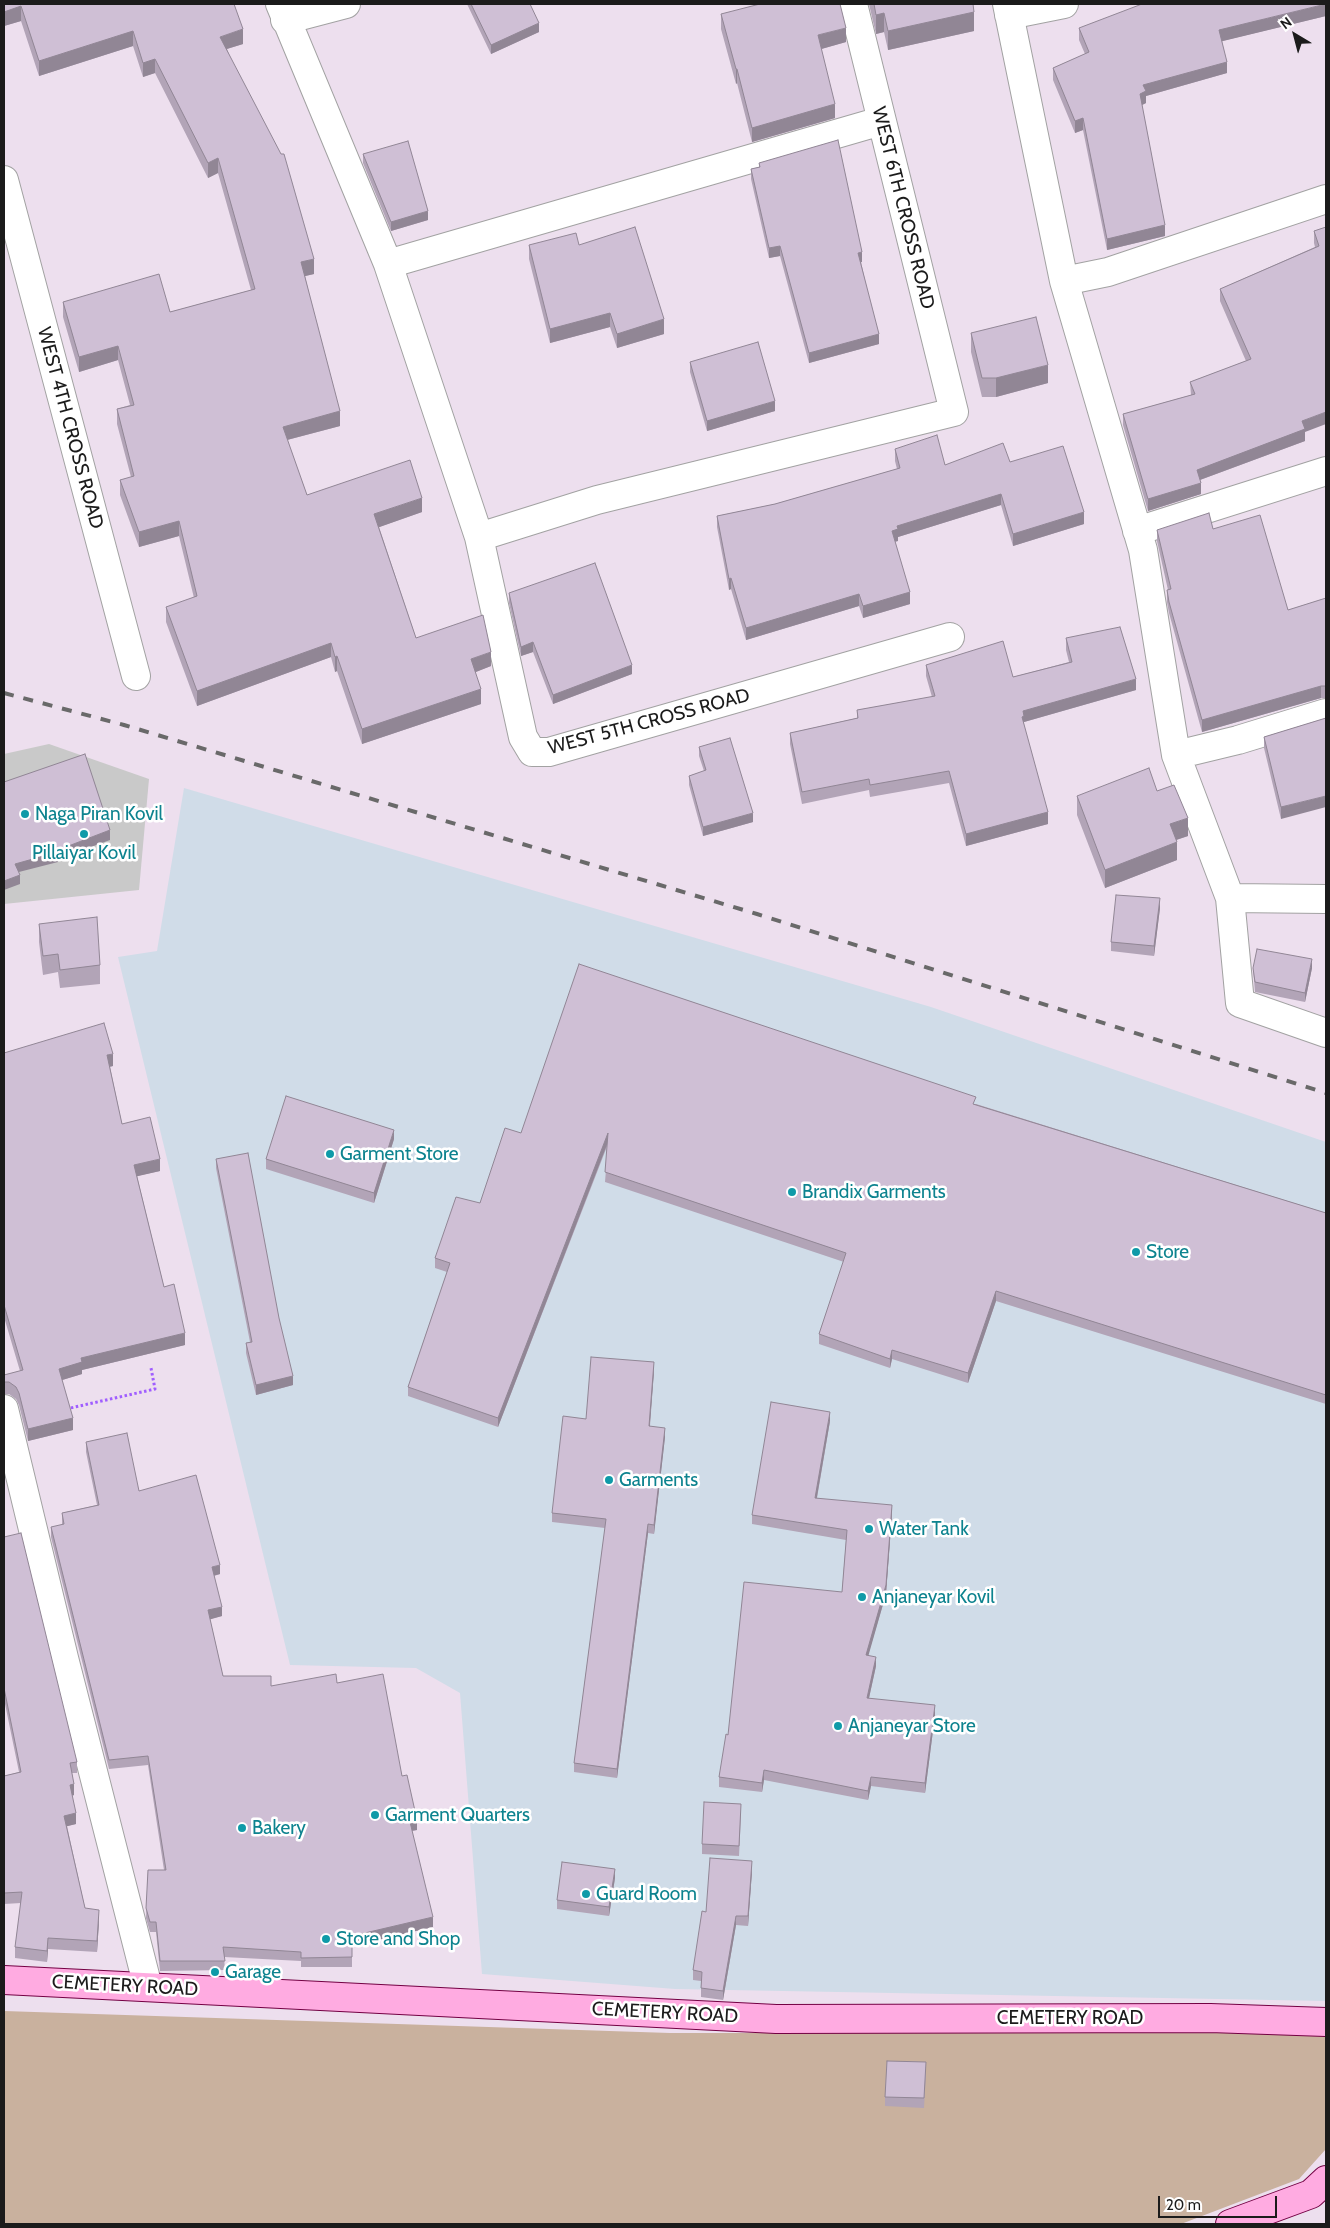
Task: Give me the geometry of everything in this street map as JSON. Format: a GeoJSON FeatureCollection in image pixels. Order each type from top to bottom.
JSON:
{"type":"FeatureCollection","features":[{"type":"Feature","properties":{"kind":"main road","name":"CEMETERY ROAD"},"geometry":{"type":"LineString","coordinates":[[4,1980],[776,2019],[1210,2018],[1326,2022]]}},
{"type":"Feature","properties":{"kind":"main road"},"geometry":{"type":"LineString","coordinates":[[1230,2224],[1311,2194],[1326,2180]]}},
{"type":"Feature","properties":{"kind":"street"},"geometry":{"type":"LineString","coordinates":[[346,4],[282,12],[388,264],[479,537]]}},
{"type":"Feature","properties":{"kind":"street","name":"WEST 6TH CROSS ROAD"},"geometry":{"type":"LineString","coordinates":[[479,537],[597,500],[954,412],[853,4]]}},
{"type":"Feature","properties":{"kind":"street"},"geometry":{"type":"LineString","coordinates":[[1064,4],[1008,9],[1064,281],[1136,532],[1143,550],[1176,755],[1230,898],[1240,1002],[1326,1033]]}},
{"type":"Feature","properties":{"kind":"street"},"geometry":{"type":"LineString","coordinates":[[388,264],[881,121]]}},
{"type":"Feature","properties":{"kind":"street","name":"WEST 4TH CROSS ROAD"},"geometry":{"type":"LineString","coordinates":[[4,180],[136,676]]}},
{"type":"Feature","properties":{"kind":"street"},"geometry":{"type":"LineString","coordinates":[[1064,281],[1108,272],[1326,198]]}},
{"type":"Feature","properties":{"kind":"street"},"geometry":{"type":"LineString","coordinates":[[1136,532],[1326,471]]}},
{"type":"Feature","properties":{"kind":"street","name":"WEST 5TH CROSS ROAD"},"geometry":{"type":"LineString","coordinates":[[479,537],[523,737],[532,752],[549,752],[950,637]]}},
{"type":"Feature","properties":{"kind":"street"},"geometry":{"type":"LineString","coordinates":[[1176,755],[1238,740],[1326,713]]}},
{"type":"Feature","properties":{"kind":"street"},"geometry":{"type":"LineString","coordinates":[[1230,898],[1326,899]]}},
{"type":"Feature","properties":{"kind":"street"},"geometry":{"type":"LineString","coordinates":[[4,1409],[64,1658],[148,1987]]}},
{"type":"Feature","properties":{"kind":"path"},"geometry":{"type":"LineString","coordinates":[[63,1410],[155,1389],[151,1368]]}},
{"type":"Feature","properties":{"kind":"shaded area"},"geometry":{"type":"Polygon","coordinates":[[[49,744],[149,779],[139,890],[4,904],[4,754],[49,744]]]}},
{"type":"Feature","properties":{"kind":"shaded area"},"geometry":{"type":"Polygon","coordinates":[[[184,788],[931,1007],[1326,1142],[1326,2001],[675,1989],[482,1974],[460,1693],[416,1668],[290,1665],[118,957],[157,951],[184,788]]]}},
{"type":"Feature","properties":{"kind":"shaded area"},"geometry":{"type":"Polygon","coordinates":[[[4,2011],[670,2033],[1326,2033],[1326,2149],[1299,2179],[1181,2224],[4,2224],[4,2011]]]}},
{"type":"Feature","properties":{"kind":"building"},"geometry":{"type":"Polygon","coordinates":[[[4,4],[234,4],[243,29],[220,37],[281,154],[284,154],[314,259],[301,262],[340,411],[283,427],[307,495],[410,460],[422,498],[374,514],[416,638],[483,615],[491,652],[471,659],[481,689],[362,729],[331,643],[197,691],[166,607],[197,596],[179,521],[139,532],[120,480],[134,476],[117,409],[134,405],[118,346],[79,357],[63,302],[159,274],[170,312],[255,289],[218,158],[208,163],[155,59],[143,63],[133,31],[39,61],[21,6],[4,12],[4,4]]]}},
{"type":"Feature","properties":{"kind":"building"},"geometry":{"type":"Polygon","coordinates":[[[471,4],[530,4],[539,23],[491,45],[471,4]]]}},
{"type":"Feature","properties":{"kind":"building"},"geometry":{"type":"Polygon","coordinates":[[[760,4],[840,4],[846,28],[818,35],[835,104],[752,128],[721,14],[760,4]]]}},
{"type":"Feature","properties":{"kind":"building"},"geometry":{"type":"Polygon","coordinates":[[[874,4],[973,4],[974,12],[888,31],[884,13],[876,15],[874,4]]]}},
{"type":"Feature","properties":{"kind":"building"},"geometry":{"type":"Polygon","coordinates":[[[1142,4],[1326,4],[1219,30],[1227,62],[1143,85],[1146,91],[1140,94],[1165,225],[1107,239],[1083,118],[1075,121],[1053,68],[1089,52],[1079,28],[1142,4]]]}},
{"type":"Feature","properties":{"kind":"building"},"geometry":{"type":"Polygon","coordinates":[[[838,140],[862,252],[858,253],[879,334],[809,353],[780,246],[769,248],[751,169],[760,167],[759,163],[838,140]]]}},
{"type":"Feature","properties":{"kind":"building"},"geometry":{"type":"Polygon","coordinates":[[[408,141],[428,211],[391,222],[363,154],[408,141]]]}},
{"type":"Feature","properties":{"kind":"building"},"geometry":{"type":"Polygon","coordinates":[[[635,227],[664,319],[617,334],[610,313],[550,329],[529,245],[576,233],[579,245],[635,227]]]}},
{"type":"Feature","properties":{"kind":"building"},"geometry":{"type":"Polygon","coordinates":[[[1326,227],[1326,412],[1302,421],[1305,429],[1197,470],[1201,483],[1148,499],[1123,414],[1195,394],[1190,382],[1251,359],[1220,289],[1319,246],[1314,231],[1326,227]]]}},
{"type":"Feature","properties":{"kind":"building"},"geometry":{"type":"Polygon","coordinates":[[[1036,317],[1048,365],[996,378],[982,378],[971,333],[1036,317]]]}},
{"type":"Feature","properties":{"kind":"building"},"geometry":{"type":"Polygon","coordinates":[[[758,342],[775,401],[707,421],[690,362],[758,342]]]}},
{"type":"Feature","properties":{"kind":"building"},"geometry":{"type":"Polygon","coordinates":[[[937,435],[945,465],[1003,443],[1010,462],[1063,446],[1084,512],[1013,534],[1001,494],[897,526],[898,529],[892,531],[910,592],[863,606],[859,594],[746,628],[731,578],[729,579],[717,516],[775,504],[900,468],[895,449],[937,435]]]}},
{"type":"Feature","properties":{"kind":"building"},"geometry":{"type":"Polygon","coordinates":[[[1209,513],[1213,529],[1260,515],[1288,610],[1326,598],[1326,686],[1202,720],[1169,602],[1167,590],[1171,589],[1157,530],[1209,513]]]}},
{"type":"Feature","properties":{"kind":"building"},"geometry":{"type":"Polygon","coordinates":[[[595,563],[632,665],[553,695],[533,642],[521,647],[509,593],[595,563]]]}},
{"type":"Feature","properties":{"kind":"building"},"geometry":{"type":"Polygon","coordinates":[[[1120,627],[1136,679],[1023,711],[1024,716],[1022,717],[1048,812],[966,834],[949,771],[870,785],[869,779],[802,792],[790,733],[858,718],[857,710],[935,696],[926,665],[1003,641],[1013,677],[1072,662],[1066,638],[1120,627]]]}},
{"type":"Feature","properties":{"kind":"building"},"geometry":{"type":"Polygon","coordinates":[[[1326,718],[1326,796],[1281,807],[1264,737],[1326,718]]]}},
{"type":"Feature","properties":{"kind":"building"},"geometry":{"type":"Polygon","coordinates":[[[730,738],[753,813],[703,827],[689,776],[706,770],[699,747],[730,738]]]}},
{"type":"Feature","properties":{"kind":"building"},"geometry":{"type":"Polygon","coordinates":[[[85,754],[110,830],[58,850],[58,852],[15,864],[20,875],[4,881],[4,782],[85,754]]]}},
{"type":"Feature","properties":{"kind":"building"},"geometry":{"type":"Polygon","coordinates":[[[1149,768],[1157,791],[1174,785],[1188,818],[1170,824],[1177,842],[1105,870],[1077,796],[1149,768]]]}},
{"type":"Feature","properties":{"kind":"building"},"geometry":{"type":"Polygon","coordinates":[[[1116,895],[1160,898],[1154,946],[1111,942],[1116,895]]]}},
{"type":"Feature","properties":{"kind":"building"},"geometry":{"type":"Polygon","coordinates":[[[97,917],[100,965],[60,970],[58,954],[43,956],[39,924],[97,917]]]}},
{"type":"Feature","properties":{"kind":"building"},"geometry":{"type":"Polygon","coordinates":[[[1257,949],[1312,959],[1305,993],[1255,982],[1253,968],[1257,949]]]}},
{"type":"Feature","properties":{"kind":"building"},"geometry":{"type":"Polygon","coordinates":[[[579,964],[976,1097],[973,1104],[1326,1213],[1326,1395],[996,1291],[968,1373],[892,1350],[890,1359],[819,1334],[846,1253],[605,1172],[608,1133],[498,1418],[408,1387],[450,1263],[435,1258],[456,1197],[480,1203],[505,1128],[521,1133],[579,964]]]}},
{"type":"Feature","properties":{"kind":"building"},"geometry":{"type":"Polygon","coordinates":[[[104,1023],[113,1054],[107,1055],[122,1124],[150,1117],[160,1159],[134,1165],[164,1287],[174,1284],[185,1333],[81,1358],[82,1362],[59,1369],[73,1418],[28,1429],[16,1387],[9,1382],[4,1382],[4,1375],[23,1370],[4,1305],[4,1053],[104,1023]]]}},
{"type":"Feature","properties":{"kind":"building","name":"Garment Store"},"geometry":{"type":"Polygon","coordinates":[[[286,1096],[394,1130],[374,1193],[266,1159],[286,1096]]]}},
{"type":"Feature","properties":{"kind":"building"},"geometry":{"type":"Polygon","coordinates":[[[248,1153],[279,1318],[293,1376],[256,1385],[246,1343],[252,1342],[216,1159],[248,1153]]]}},
{"type":"Feature","properties":{"kind":"building"},"geometry":{"type":"Polygon","coordinates":[[[591,1357],[654,1362],[649,1426],[665,1428],[654,1525],[648,1524],[617,1769],[574,1763],[606,1519],[552,1513],[563,1416],[586,1419],[591,1357]]]}},
{"type":"Feature","properties":{"kind":"building"},"geometry":{"type":"Polygon","coordinates":[[[771,1402],[830,1412],[815,1498],[892,1505],[886,1585],[866,1655],[876,1657],[867,1698],[935,1705],[925,1783],[871,1777],[868,1791],[764,1770],[762,1783],[719,1777],[726,1734],[728,1735],[744,1582],[842,1592],[847,1530],[752,1515],[771,1402]]]}},
{"type":"Feature","properties":{"kind":"building"},"geometry":{"type":"Polygon","coordinates":[[[127,1433],[139,1491],[196,1475],[220,1565],[212,1567],[222,1607],[208,1610],[223,1676],[271,1676],[271,1686],[336,1674],[337,1683],[383,1674],[402,1776],[407,1775],[417,1820],[410,1822],[433,1917],[352,1936],[352,1957],[301,1958],[301,1952],[223,1947],[225,1961],[160,1961],[156,1922],[150,1922],[146,1908],[148,1870],[166,1870],[148,1756],[109,1760],[51,1527],[64,1524],[62,1513],[99,1505],[86,1442],[127,1433]]]}},
{"type":"Feature","properties":{"kind":"building"},"geometry":{"type":"Polygon","coordinates":[[[21,1533],[77,1762],[70,1763],[74,1784],[70,1785],[76,1813],[64,1816],[85,1908],[99,1910],[97,1941],[48,1938],[47,1951],[15,1947],[22,1892],[4,1893],[4,1776],[21,1772],[4,1688],[4,1537],[21,1533]]]}},
{"type":"Feature","properties":{"kind":"building"},"geometry":{"type":"Polygon","coordinates":[[[704,1802],[741,1804],[739,1846],[702,1844],[704,1802]]]}},
{"type":"Feature","properties":{"kind":"building"},"geometry":{"type":"Polygon","coordinates":[[[710,1858],[752,1861],[748,1916],[736,1916],[723,1991],[701,1988],[702,1972],[693,1970],[702,1911],[706,1912],[710,1858]]]}},
{"type":"Feature","properties":{"kind":"building","name":"Guard Room"},"geometry":{"type":"Polygon","coordinates":[[[562,1862],[615,1869],[609,1907],[557,1900],[562,1862]]]}},
{"type":"Feature","properties":{"kind":"building"},"geometry":{"type":"Polygon","coordinates":[[[887,2061],[926,2062],[924,2098],[885,2097],[887,2061]]]}},
{"type":"Feature","properties":{"kind":"railway"},"geometry":{"type":"LineString","coordinates":[[4,693],[124,725],[757,914],[1326,1093]]}},
{"type":"Feature","properties":{"kind":"place","name":"Naga Piran Kovil"},"geometry":{"type":"Point","coordinates":[25,814]}},
{"type":"Feature","properties":{"kind":"place","name":"Pillaiyar Kovil"},"geometry":{"type":"Point","coordinates":[84,834]}},
{"type":"Feature","properties":{"kind":"place","name":"Garment Store"},"geometry":{"type":"Point","coordinates":[330,1154]}},
{"type":"Feature","properties":{"kind":"place","name":"Brandix Garments"},"geometry":{"type":"Point","coordinates":[792,1192]}},
{"type":"Feature","properties":{"kind":"place","name":"Store"},"geometry":{"type":"Point","coordinates":[1136,1252]}},
{"type":"Feature","properties":{"kind":"place","name":"Garments"},"geometry":{"type":"Point","coordinates":[609,1480]}},
{"type":"Feature","properties":{"kind":"place","name":"Water Tank"},"geometry":{"type":"Point","coordinates":[869,1529]}},
{"type":"Feature","properties":{"kind":"place","name":"Anjaneyar Kovil"},"geometry":{"type":"Point","coordinates":[862,1597]}},
{"type":"Feature","properties":{"kind":"place","name":"Anjaneyar Store"},"geometry":{"type":"Point","coordinates":[838,1726]}},
{"type":"Feature","properties":{"kind":"place","name":"Garment Quarters"},"geometry":{"type":"Point","coordinates":[375,1815]}},
{"type":"Feature","properties":{"kind":"place","name":"Bakery"},"geometry":{"type":"Point","coordinates":[242,1828]}},
{"type":"Feature","properties":{"kind":"place","name":"Guard Room"},"geometry":{"type":"Point","coordinates":[586,1894]}},
{"type":"Feature","properties":{"kind":"place","name":"Store and Shop"},"geometry":{"type":"Point","coordinates":[326,1939]}},
{"type":"Feature","properties":{"kind":"place","name":"Garage"},"geometry":{"type":"Point","coordinates":[215,1972]}}]}
